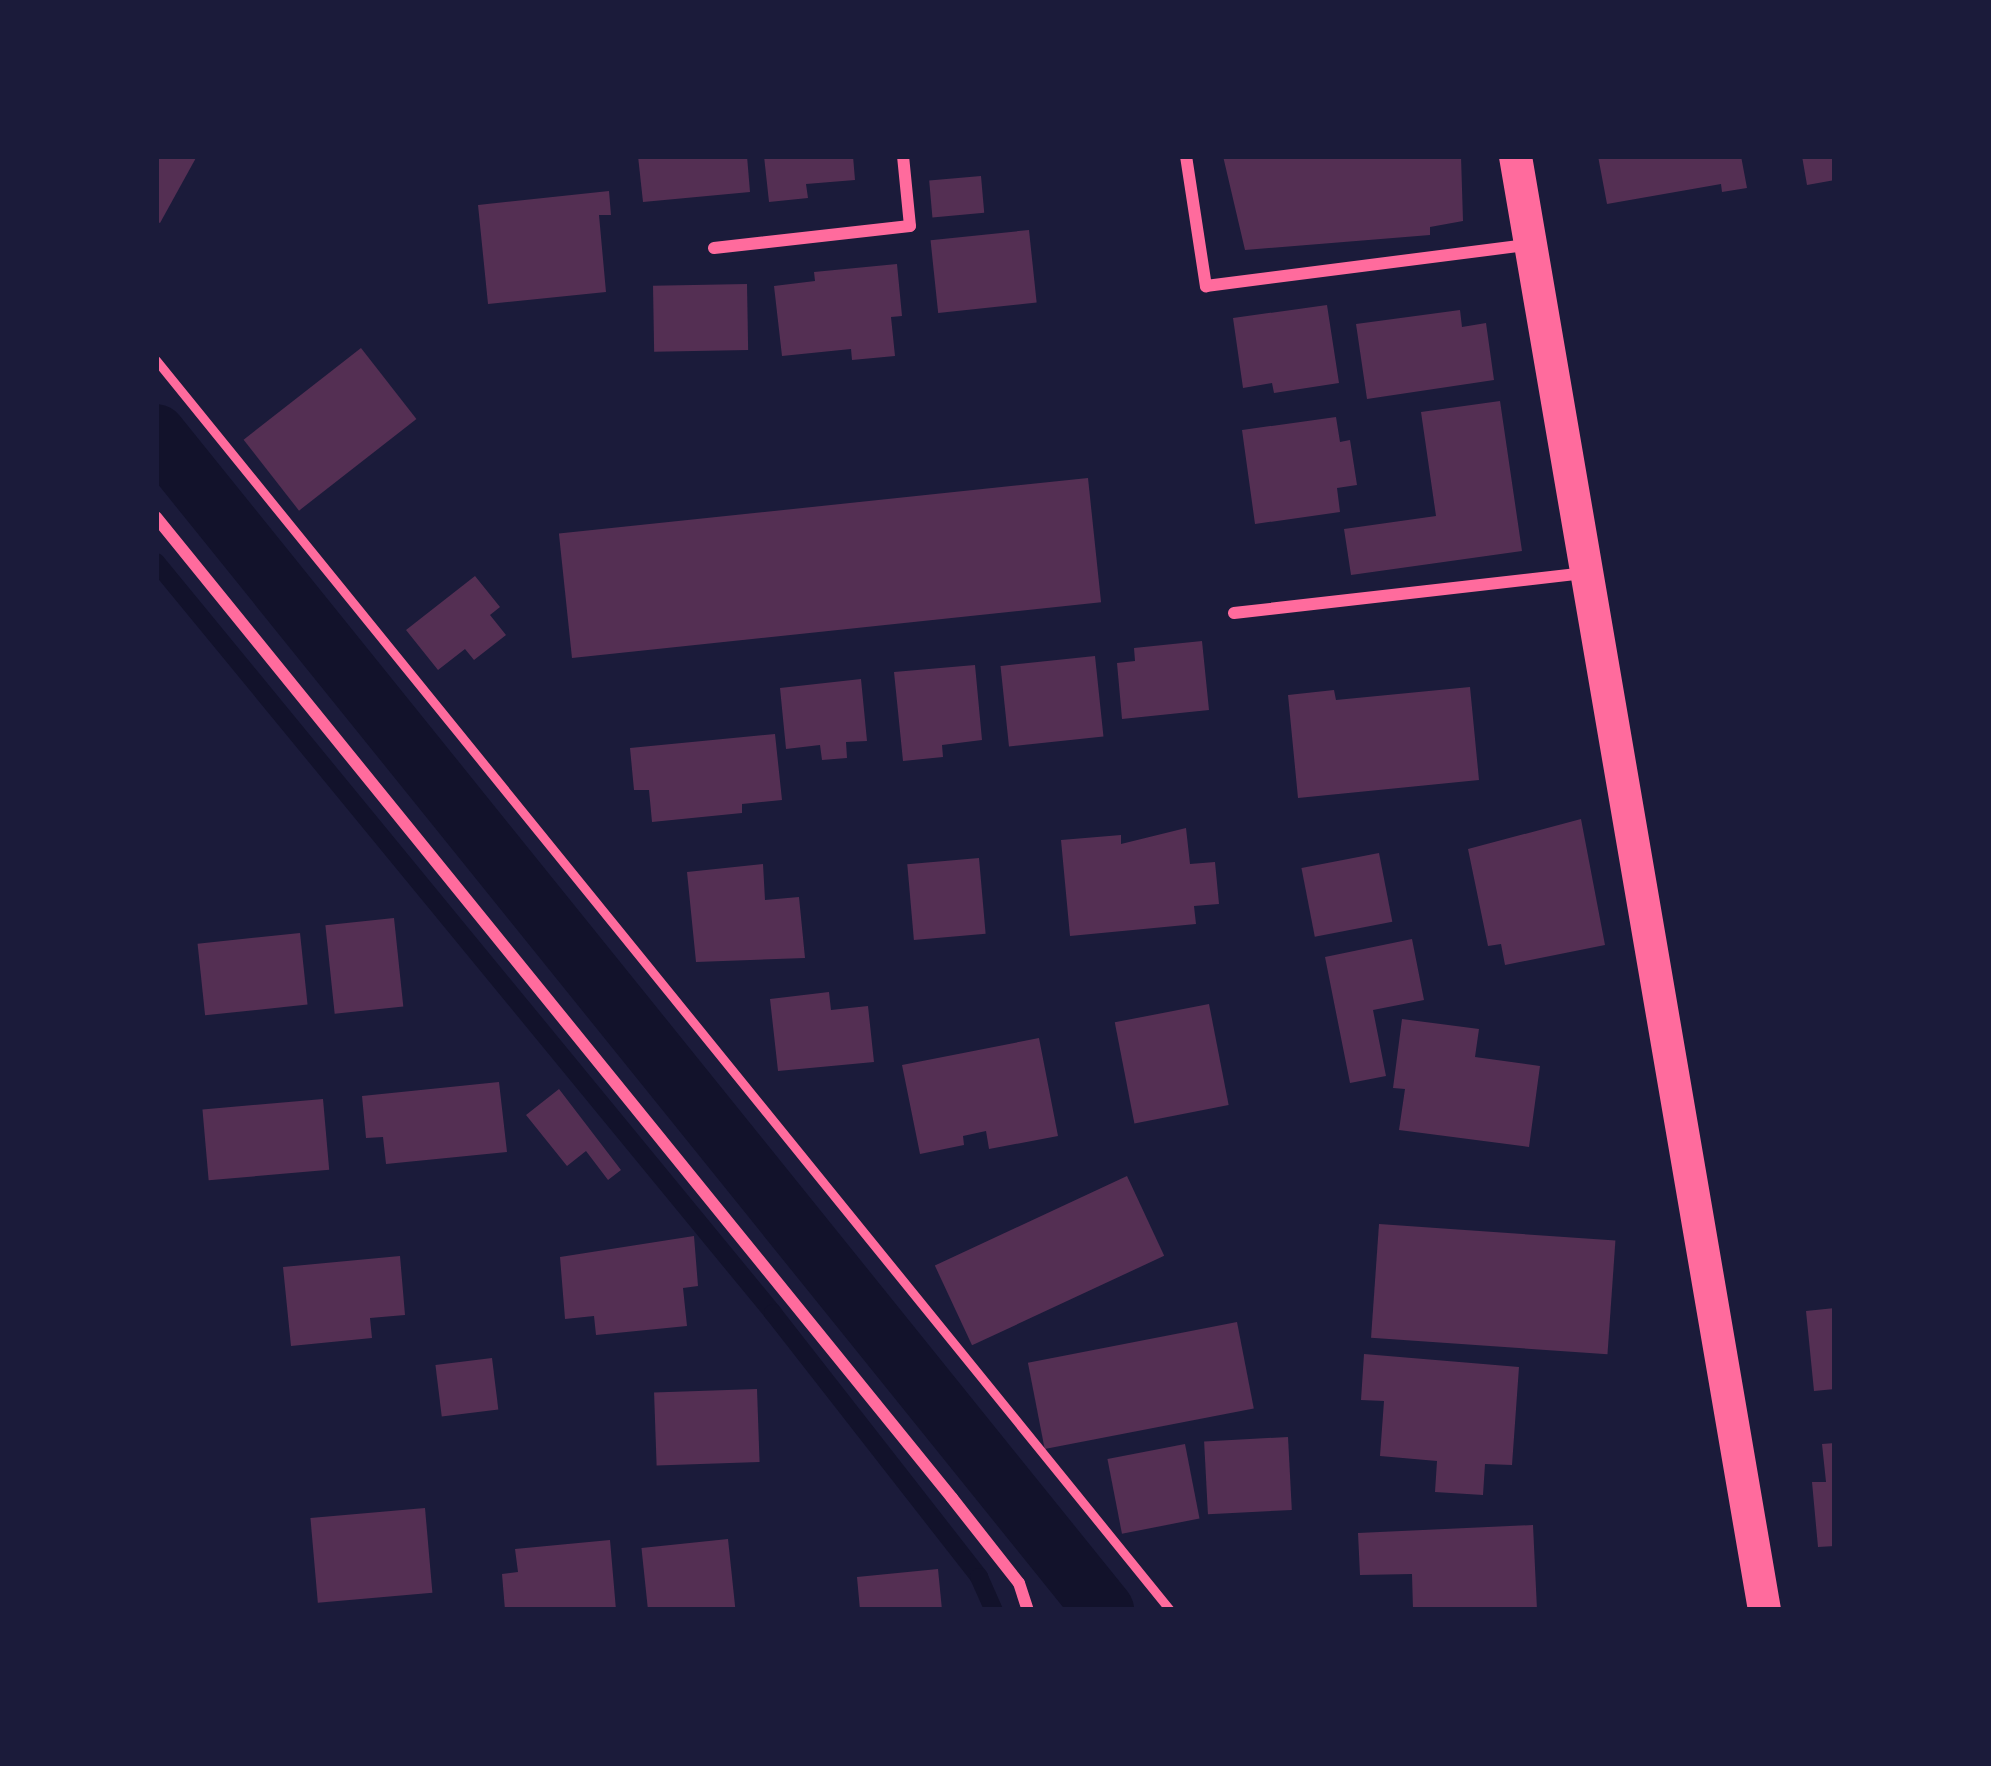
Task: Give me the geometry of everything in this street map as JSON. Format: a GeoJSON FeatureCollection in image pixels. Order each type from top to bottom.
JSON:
{"type":"FeatureCollection","features":[{"type":"Feature","properties":{"kind":"highway"},"geometry":{"type":"LineString","coordinates":[[1515,156],[1764,1610]]}},
{"type":"Feature","properties":{"kind":"street"},"geometry":{"type":"LineString","coordinates":[[714,248],[910,226],[903,156]]}},
{"type":"Feature","properties":{"kind":"street"},"geometry":{"type":"LineString","coordinates":[[1186,156],[1206,286],[1529,245]]}},
{"type":"Feature","properties":{"kind":"street"},"geometry":{"type":"LineString","coordinates":[[156,517],[952,1498],[1019,1582],[1028,1610]]}},
{"type":"Feature","properties":{"kind":"street"},"geometry":{"type":"LineString","coordinates":[[1234,613],[1585,573]]}},
{"type":"Feature","properties":{"kind":"lane"},"geometry":{"type":"LineString","coordinates":[[156,360],[1170,1610]]}},
{"type":"Feature","properties":{"kind":"building"},"geometry":{"type":"Polygon","coordinates":[[[156,156],[197,156],[160,223],[156,221],[156,156]]]}},
{"type":"Feature","properties":{"kind":"building"},"geometry":{"type":"Polygon","coordinates":[[[638,156],[747,156],[750,192],[643,202],[638,156]]]}},
{"type":"Feature","properties":{"kind":"building"},"geometry":{"type":"Polygon","coordinates":[[[764,156],[853,156],[855,180],[806,184],[808,198],[769,202],[764,156]]]}},
{"type":"Feature","properties":{"kind":"building"},"geometry":{"type":"Polygon","coordinates":[[[1223,156],[1461,156],[1463,221],[1430,227],[1430,235],[1245,250],[1223,156]]]}},
{"type":"Feature","properties":{"kind":"building"},"geometry":{"type":"Polygon","coordinates":[[[1598,156],[1741,156],[1747,188],[1722,192],[1721,184],[1607,204],[1598,156]]]}},
{"type":"Feature","properties":{"kind":"building"},"geometry":{"type":"Polygon","coordinates":[[[1802,156],[1835,156],[1835,180],[1807,185],[1802,156]]]}},
{"type":"Feature","properties":{"kind":"building"},"geometry":{"type":"Polygon","coordinates":[[[981,176],[984,213],[932,217],[929,181],[981,176]]]}},
{"type":"Feature","properties":{"kind":"building"},"geometry":{"type":"Polygon","coordinates":[[[609,191],[611,215],[599,215],[606,292],[488,304],[478,205],[609,191]]]}},
{"type":"Feature","properties":{"kind":"building"},"geometry":{"type":"Polygon","coordinates":[[[1029,230],[1037,303],[938,313],[931,240],[1029,230]]]}},
{"type":"Feature","properties":{"kind":"building"},"geometry":{"type":"Polygon","coordinates":[[[897,264],[902,316],[891,317],[895,356],[852,360],[851,349],[782,356],[774,286],[815,281],[814,272],[897,264]]]}},
{"type":"Feature","properties":{"kind":"building"},"geometry":{"type":"Polygon","coordinates":[[[747,284],[748,350],[654,352],[653,286],[747,284]]]}},
{"type":"Feature","properties":{"kind":"building"},"geometry":{"type":"Polygon","coordinates":[[[1327,305],[1339,383],[1274,393],[1272,383],[1243,388],[1233,318],[1327,305]]]}},
{"type":"Feature","properties":{"kind":"building"},"geometry":{"type":"Polygon","coordinates":[[[1460,310],[1462,327],[1486,323],[1494,380],[1367,399],[1356,324],[1460,310]]]}},
{"type":"Feature","properties":{"kind":"building"},"geometry":{"type":"Polygon","coordinates":[[[361,348],[416,419],[299,511],[244,440],[361,348]]]}},
{"type":"Feature","properties":{"kind":"building"},"geometry":{"type":"Polygon","coordinates":[[[1500,401],[1522,551],[1351,575],[1344,529],[1436,516],[1421,412],[1500,401]]]}},
{"type":"Feature","properties":{"kind":"building"},"geometry":{"type":"Polygon","coordinates":[[[1336,417],[1340,442],[1350,440],[1357,485],[1337,488],[1340,512],[1255,524],[1242,430],[1336,417]]]}},
{"type":"Feature","properties":{"kind":"building"},"geometry":{"type":"Polygon","coordinates":[[[1088,478],[1101,602],[572,658],[559,534],[1088,478]]]}},
{"type":"Feature","properties":{"kind":"building"},"geometry":{"type":"Polygon","coordinates":[[[475,576],[500,607],[490,615],[506,635],[474,660],[465,649],[438,670],[406,630],[475,576]]]}},
{"type":"Feature","properties":{"kind":"building"},"geometry":{"type":"Polygon","coordinates":[[[1202,641],[1209,710],[1122,719],[1117,663],[1135,661],[1134,648],[1202,641]]]}},
{"type":"Feature","properties":{"kind":"building"},"geometry":{"type":"Polygon","coordinates":[[[1095,656],[1103,737],[1009,746],[1001,666],[1095,656]]]}},
{"type":"Feature","properties":{"kind":"building"},"geometry":{"type":"Polygon","coordinates":[[[975,665],[982,740],[942,745],[943,757],[903,761],[894,672],[975,665]]]}},
{"type":"Feature","properties":{"kind":"building"},"geometry":{"type":"Polygon","coordinates":[[[861,679],[867,741],[846,742],[847,758],[822,760],[820,745],[786,749],[780,688],[861,679]]]}},
{"type":"Feature","properties":{"kind":"building"},"geometry":{"type":"Polygon","coordinates":[[[1470,687],[1479,780],[1298,798],[1288,695],[1334,690],[1336,700],[1470,687]]]}},
{"type":"Feature","properties":{"kind":"building"},"geometry":{"type":"Polygon","coordinates":[[[775,734],[782,800],[742,804],[742,813],[652,822],[649,790],[634,790],[630,748],[775,734]]]}},
{"type":"Feature","properties":{"kind":"building"},"geometry":{"type":"Polygon","coordinates":[[[1581,819],[1605,945],[1505,965],[1501,944],[1488,946],[1468,849],[1581,819]]]}},
{"type":"Feature","properties":{"kind":"building"},"geometry":{"type":"Polygon","coordinates":[[[1186,828],[1190,864],[1215,862],[1219,904],[1194,906],[1196,924],[1070,936],[1061,840],[1121,835],[1121,844],[1186,828]]]}},
{"type":"Feature","properties":{"kind":"building"},"geometry":{"type":"Polygon","coordinates":[[[1379,853],[1392,922],[1315,937],[1301,868],[1379,853]]]}},
{"type":"Feature","properties":{"kind":"building"},"geometry":{"type":"Polygon","coordinates":[[[979,858],[986,934],[914,940],[907,864],[979,858]]]}},
{"type":"Feature","properties":{"kind":"building"},"geometry":{"type":"Polygon","coordinates":[[[763,864],[765,900],[799,897],[805,958],[696,962],[687,872],[763,864]]]}},
{"type":"Feature","properties":{"kind":"building"},"geometry":{"type":"Polygon","coordinates":[[[394,918],[403,1007],[335,1014],[325,925],[394,918]]]}},
{"type":"Feature","properties":{"kind":"building"},"geometry":{"type":"Polygon","coordinates":[[[300,933],[308,1005],[205,1015],[198,944],[300,933]]]}},
{"type":"Feature","properties":{"kind":"building"},"geometry":{"type":"Polygon","coordinates":[[[1412,939],[1424,1000],[1373,1010],[1386,1076],[1350,1083],[1325,957],[1412,939]]]}},
{"type":"Feature","properties":{"kind":"building"},"geometry":{"type":"Polygon","coordinates":[[[829,992],[831,1010],[868,1006],[874,1062],[778,1071],[770,999],[829,992]]]}},
{"type":"Feature","properties":{"kind":"building"},"geometry":{"type":"Polygon","coordinates":[[[1209,1004],[1229,1105],[1134,1123],[1115,1022],[1209,1004]]]}},
{"type":"Feature","properties":{"kind":"building"},"geometry":{"type":"Polygon","coordinates":[[[1402,1019],[1479,1029],[1475,1057],[1540,1066],[1529,1147],[1399,1130],[1405,1089],[1393,1088],[1402,1019]]]}},
{"type":"Feature","properties":{"kind":"building"},"geometry":{"type":"Polygon","coordinates":[[[1039,1038],[1058,1136],[989,1149],[986,1131],[963,1136],[964,1145],[920,1154],[902,1065],[1039,1038]]]}},
{"type":"Feature","properties":{"kind":"building"},"geometry":{"type":"Polygon","coordinates":[[[499,1082],[507,1152],[386,1164],[383,1137],[366,1138],[362,1096],[499,1082]]]}},
{"type":"Feature","properties":{"kind":"building"},"geometry":{"type":"Polygon","coordinates":[[[559,1089],[621,1170],[608,1180],[586,1151],[567,1166],[526,1115],[559,1089]]]}},
{"type":"Feature","properties":{"kind":"building"},"geometry":{"type":"Polygon","coordinates":[[[323,1099],[329,1170],[209,1180],[202,1110],[323,1099]]]}},
{"type":"Feature","properties":{"kind":"building"},"geometry":{"type":"Polygon","coordinates":[[[1127,1176],[1164,1256],[972,1345],[935,1266],[1127,1176]]]}},
{"type":"Feature","properties":{"kind":"building"},"geometry":{"type":"Polygon","coordinates":[[[1379,1224],[1615,1241],[1607,1354],[1371,1338],[1379,1224]]]}},
{"type":"Feature","properties":{"kind":"building"},"geometry":{"type":"Polygon","coordinates":[[[694,1236],[698,1286],[683,1288],[687,1326],[596,1335],[594,1316],[565,1319],[560,1257],[694,1236]]]}},
{"type":"Feature","properties":{"kind":"building"},"geometry":{"type":"Polygon","coordinates":[[[400,1256],[405,1315],[370,1318],[372,1338],[291,1346],[283,1267],[400,1256]]]}},
{"type":"Feature","properties":{"kind":"building"},"geometry":{"type":"Polygon","coordinates":[[[1835,1308],[1835,1389],[1814,1391],[1806,1311],[1835,1308]]]}},
{"type":"Feature","properties":{"kind":"building"},"geometry":{"type":"Polygon","coordinates":[[[1237,1322],[1254,1408],[1045,1449],[1028,1363],[1237,1322]]]}},
{"type":"Feature","properties":{"kind":"building"},"geometry":{"type":"Polygon","coordinates":[[[1364,1354],[1519,1367],[1512,1465],[1485,1464],[1483,1495],[1435,1492],[1437,1461],[1380,1456],[1384,1401],[1361,1400],[1364,1354]]]}},
{"type":"Feature","properties":{"kind":"building"},"geometry":{"type":"Polygon","coordinates":[[[492,1358],[498,1410],[442,1417],[435,1365],[492,1358]]]}},
{"type":"Feature","properties":{"kind":"building"},"geometry":{"type":"Polygon","coordinates":[[[757,1389],[760,1462],[657,1466],[654,1393],[757,1389]]]}},
{"type":"Feature","properties":{"kind":"building"},"geometry":{"type":"Polygon","coordinates":[[[1288,1437],[1292,1510],[1208,1514],[1204,1441],[1288,1437]]]}},
{"type":"Feature","properties":{"kind":"building"},"geometry":{"type":"Polygon","coordinates":[[[1835,1443],[1835,1546],[1818,1547],[1812,1482],[1826,1482],[1822,1444],[1835,1443]]]}},
{"type":"Feature","properties":{"kind":"building"},"geometry":{"type":"Polygon","coordinates":[[[1185,1444],[1200,1519],[1122,1534],[1107,1459],[1185,1444]]]}},
{"type":"Feature","properties":{"kind":"building"},"geometry":{"type":"Polygon","coordinates":[[[425,1508],[432,1593],[318,1603],[310,1518],[425,1508]]]}},
{"type":"Feature","properties":{"kind":"building"},"geometry":{"type":"Polygon","coordinates":[[[1533,1525],[1537,1610],[1413,1610],[1412,1574],[1360,1575],[1358,1533],[1533,1525]]]}},
{"type":"Feature","properties":{"kind":"building"},"geometry":{"type":"Polygon","coordinates":[[[728,1539],[735,1609],[648,1610],[641,1548],[728,1539]]]}},
{"type":"Feature","properties":{"kind":"building"},"geometry":{"type":"Polygon","coordinates":[[[610,1540],[616,1610],[505,1610],[502,1574],[518,1572],[515,1549],[610,1540]]]}},
{"type":"Feature","properties":{"kind":"building"},"geometry":{"type":"Polygon","coordinates":[[[938,1569],[942,1610],[860,1610],[857,1577],[938,1569]]]}},
{"type":"Feature","properties":{"kind":"waterway"},"geometry":{"type":"LineString","coordinates":[[156,434],[1104,1610]]}},
{"type":"Feature","properties":{"kind":"waterway"},"geometry":{"type":"LineString","coordinates":[[156,562],[773,1313],[979,1577],[994,1610]]}}]}
